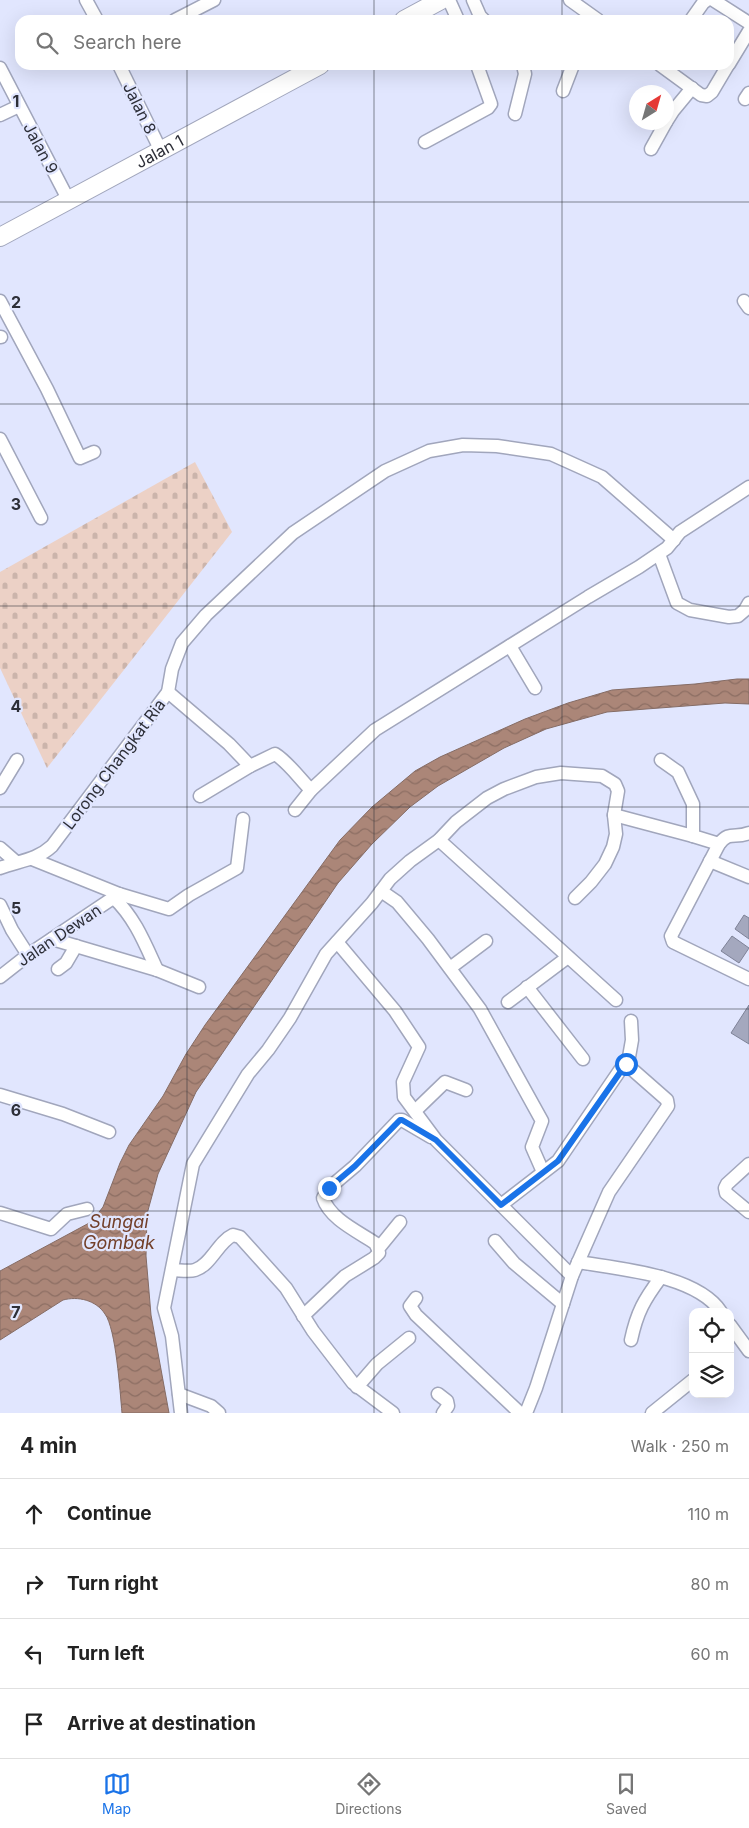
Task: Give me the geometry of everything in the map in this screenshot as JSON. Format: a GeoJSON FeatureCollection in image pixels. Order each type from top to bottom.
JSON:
{"type":"FeatureCollection","features":[{"type":"Feature","properties":{"kind":"street"},"geometry":{"type":"LineString","coordinates":[[86,0],[94,15]]}},
{"type":"Feature","properties":{"kind":"street"},"geometry":{"type":"LineString","coordinates":[[185,15],[214,0]]}},
{"type":"Feature","properties":{"kind":"street"},"geometry":{"type":"LineString","coordinates":[[413,15],[441,0]]}},
{"type":"Feature","properties":{"kind":"street"},"geometry":{"type":"LineString","coordinates":[[449,0],[456,15]]}},
{"type":"Feature","properties":{"kind":"street"},"geometry":{"type":"LineString","coordinates":[[473,0],[480,15]]}},
{"type":"Feature","properties":{"kind":"street"},"geometry":{"type":"LineString","coordinates":[[570,0],[584,15]]}},
{"type":"Feature","properties":{"kind":"street"},"geometry":{"type":"LineString","coordinates":[[695,15],[703,3],[708,0]]}},
{"type":"Feature","properties":{"kind":"street"},"geometry":{"type":"LineString","coordinates":[[713,0],[749,23]]}},
{"type":"Feature","properties":{"kind":"street"},"geometry":{"type":"LineString","coordinates":[[734,56],[749,31]]}},
{"type":"Feature","properties":{"kind":"street","name":"Jalan 9"},"geometry":{"type":"LineString","coordinates":[[0,68],[69,201]]}},
{"type":"Feature","properties":{"kind":"street","name":"Jalan 8"},"geometry":{"type":"LineString","coordinates":[[121,70],[161,151]]}},
{"type":"Feature","properties":{"kind":"street","name":"Jalan 1"},"geometry":{"type":"LineString","coordinates":[[0,238],[311,70]]}},
{"type":"Feature","properties":{"kind":"street"},"geometry":{"type":"LineString","coordinates":[[426,142],[488,108],[491,104],[479,70]]}},
{"type":"Feature","properties":{"kind":"street"},"geometry":{"type":"LineString","coordinates":[[515,114],[524,70]]}},
{"type":"Feature","properties":{"kind":"street"},"geometry":{"type":"LineString","coordinates":[[563,91],[571,70]]}},
{"type":"Feature","properties":{"kind":"street"},"geometry":{"type":"LineString","coordinates":[[667,70],[701,95],[707,96],[712,92],[725,70]]}},
{"type":"Feature","properties":{"kind":"street"},"geometry":{"type":"LineString","coordinates":[[674,110],[692,88]]}},
{"type":"Feature","properties":{"kind":"street"},"geometry":{"type":"LineString","coordinates":[[0,116],[19,106]]}},
{"type":"Feature","properties":{"kind":"street"},"geometry":{"type":"LineString","coordinates":[[651,149],[662,130]]}},
{"type":"Feature","properties":{"kind":"street"},"geometry":{"type":"LineString","coordinates":[[0,301],[47,389],[80,458],[94,452]]}},
{"type":"Feature","properties":{"kind":"street"},"geometry":{"type":"LineString","coordinates":[[0,439],[41,518]]}},
{"type":"Feature","properties":{"kind":"street","name":"Lorong Changkat Ria"},"geometry":{"type":"LineString","coordinates":[[0,868],[32,859],[46,852],[52,846],[168,692],[172,669],[182,643],[192,630],[293,533],[385,471],[429,451],[463,445],[505,446],[551,454],[602,477],[674,540]]}},
{"type":"Feature","properties":{"kind":"street"},"geometry":{"type":"LineString","coordinates":[[295,810],[311,790],[375,730],[659,554],[680,532],[749,487]]}},
{"type":"Feature","properties":{"kind":"street"},"geometry":{"type":"LineString","coordinates":[[659,554],[677,603],[690,610],[729,617],[738,616],[749,603]]}},
{"type":"Feature","properties":{"kind":"street"},"geometry":{"type":"LineString","coordinates":[[510,646],[535,688]]}},
{"type":"Feature","properties":{"kind":"street"},"geometry":{"type":"LineString","coordinates":[[168,692],[229,744],[250,766]]}},
{"type":"Feature","properties":{"kind":"street"},"geometry":{"type":"LineString","coordinates":[[200,796],[250,766],[275,754],[282,758],[311,790]]}},
{"type":"Feature","properties":{"kind":"street"},"geometry":{"type":"LineString","coordinates":[[0,788],[17,760]]}},
{"type":"Feature","properties":{"kind":"street"},"geometry":{"type":"LineString","coordinates":[[661,760],[678,772],[693,804],[694,836]]}},
{"type":"Feature","properties":{"kind":"street"},"geometry":{"type":"LineString","coordinates":[[181,1413],[172,1336],[164,1308],[193,1164],[248,1074],[268,1050],[290,1018],[326,954],[390,879],[410,861],[439,840],[456,822],[487,798],[504,789],[536,777],[561,773],[602,776],[615,784],[618,791],[614,815],[616,834],[613,847],[605,864],[575,898]]}},
{"type":"Feature","properties":{"kind":"street"},"geometry":{"type":"LineString","coordinates":[[614,815],[718,844]]}},
{"type":"Feature","properties":{"kind":"street"},"geometry":{"type":"LineString","coordinates":[[32,859],[117,896],[169,909],[189,895],[236,868],[243,819]]}},
{"type":"Feature","properties":{"kind":"street"},"geometry":{"type":"LineString","coordinates":[[746,837],[731,834],[724,837],[718,844],[671,936],[673,942],[749,979]]}},
{"type":"Feature","properties":{"kind":"street"},"geometry":{"type":"LineString","coordinates":[[439,840],[616,1000]]}},
{"type":"Feature","properties":{"kind":"street"},"geometry":{"type":"LineString","coordinates":[[0,848],[16,862]]}},
{"type":"Feature","properties":{"kind":"street"},"geometry":{"type":"LineString","coordinates":[[710,861],[749,877]]}},
{"type":"Feature","properties":{"kind":"street"},"geometry":{"type":"LineString","coordinates":[[381,891],[397,902],[450,968],[480,1010],[542,1121],[532,1148],[543,1172]]}},
{"type":"Feature","properties":{"kind":"street"},"geometry":{"type":"LineString","coordinates":[[117,896],[139,932],[156,970]]}},
{"type":"Feature","properties":{"kind":"street","name":"Jalan Dewan"},"geometry":{"type":"LineString","coordinates":[[0,976],[117,896]]}},
{"type":"Feature","properties":{"kind":"street"},"geometry":{"type":"LineString","coordinates":[[0,905],[12,930],[28,956]]}},
{"type":"Feature","properties":{"kind":"street"},"geometry":{"type":"LineString","coordinates":[[52,939],[156,970],[199,987]]}},
{"type":"Feature","properties":{"kind":"street"},"geometry":{"type":"LineString","coordinates":[[450,968],[486,941]]}},
{"type":"Feature","properties":{"kind":"street"},"geometry":{"type":"LineString","coordinates":[[337,942],[395,1011],[419,1047],[403,1082],[404,1097],[436,1140],[572,1276]]}},
{"type":"Feature","properties":{"kind":"street"},"geometry":{"type":"LineString","coordinates":[[58,969],[66,963],[76,946]]}},
{"type":"Feature","properties":{"kind":"street"},"geometry":{"type":"LineString","coordinates":[[508,1002],[568,957]]}},
{"type":"Feature","properties":{"kind":"street"},"geometry":{"type":"LineString","coordinates":[[527,988],[583,1059]]}},
{"type":"Feature","properties":{"kind":"street"},"geometry":{"type":"LineString","coordinates":[[501,1205],[558,1161],[626,1064],[631,1050],[631,1021]]}},
{"type":"Feature","properties":{"kind":"street"},"geometry":{"type":"LineString","coordinates":[[526,1413],[536,1388],[572,1276],[609,1192],[668,1106],[667,1100],[626,1064]]}},
{"type":"Feature","properties":{"kind":"street"},"geometry":{"type":"LineString","coordinates":[[415,1110],[445,1082],[466,1090]]}},
{"type":"Feature","properties":{"kind":"street"},"geometry":{"type":"LineString","coordinates":[[0,1095],[63,1114],[109,1132]]}},
{"type":"Feature","properties":{"kind":"street"},"geometry":{"type":"LineString","coordinates":[[378,1249],[375,1243],[326,1208],[323,1198],[329,1188],[355,1166],[400,1120],[436,1140]]}},
{"type":"Feature","properties":{"kind":"street"},"geometry":{"type":"LineString","coordinates":[[749,1164],[725,1188],[726,1193],[749,1212]]}},
{"type":"Feature","properties":{"kind":"street"},"geometry":{"type":"LineString","coordinates":[[0,1213],[51,1229],[67,1214],[87,1209]]}},
{"type":"Feature","properties":{"kind":"street"},"geometry":{"type":"LineString","coordinates":[[303,1316],[344,1276],[374,1258],[378,1254],[378,1249],[400,1222]]}},
{"type":"Feature","properties":{"kind":"street"},"geometry":{"type":"LineString","coordinates":[[172,1270],[194,1270],[202,1267],[226,1238],[233,1235],[240,1237],[286,1288],[313,1331],[358,1386],[393,1413]]}},
{"type":"Feature","properties":{"kind":"street"},"geometry":{"type":"LineString","coordinates":[[495,1241],[514,1263],[563,1304]]}},
{"type":"Feature","properties":{"kind":"street"},"geometry":{"type":"LineString","coordinates":[[578,1262],[662,1277],[694,1288],[716,1308]]}},
{"type":"Feature","properties":{"kind":"street"},"geometry":{"type":"LineString","coordinates":[[631,1340],[636,1318],[643,1303],[662,1277]]}},
{"type":"Feature","properties":{"kind":"street"},"geometry":{"type":"LineString","coordinates":[[416,1298],[410,1306],[416,1315],[520,1413]]}},
{"type":"Feature","properties":{"kind":"street"},"geometry":{"type":"LineString","coordinates":[[734,1330],[749,1350]]}},
{"type":"Feature","properties":{"kind":"street"},"geometry":{"type":"LineString","coordinates":[[358,1386],[377,1364],[409,1338]]}},
{"type":"Feature","properties":{"kind":"street"},"geometry":{"type":"LineString","coordinates":[[652,1413],[689,1383]]}},
{"type":"Feature","properties":{"kind":"street"},"geometry":{"type":"LineString","coordinates":[[179,1394],[211,1406],[219,1413]]}},
{"type":"Feature","properties":{"kind":"street"},"geometry":{"type":"LineString","coordinates":[[438,1394],[447,1401],[448,1406],[443,1413]]}},
{"type":"Feature","properties":{"kind":"green space"},"geometry":{"type":"Polygon","coordinates":[[[195,462],[232,532],[47,768],[0,668],[0,572],[195,462]]]}},
{"type":"Feature","properties":{"kind":"water","name":"Sungai Gombak"},"geometry":{"type":"Polygon","coordinates":[[[749,679],[749,704],[725,703],[607,712],[546,729],[504,748],[438,786],[410,807],[372,844],[338,883],[196,1092],[158,1174],[147,1214],[146,1256],[151,1315],[169,1413],[122,1413],[112,1333],[105,1314],[92,1302],[81,1299],[63,1300],[0,1340],[0,1271],[91,1222],[103,1207],[129,1145],[163,1096],[186,1054],[205,1025],[340,840],[372,807],[415,771],[440,757],[525,719],[568,703],[612,690],[749,679]]]}},
{"type":"Feature","properties":{"kind":"building"},"geometry":{"type":"Polygon","coordinates":[[[744,915],[749,918],[749,939],[735,929],[744,915]]]}},
{"type":"Feature","properties":{"kind":"building"},"geometry":{"type":"Polygon","coordinates":[[[732,936],[749,948],[739,963],[721,951],[732,936]]]}},
{"type":"Feature","properties":{"kind":"building"},"geometry":{"type":"Polygon","coordinates":[[[749,1005],[749,1044],[731,1033],[749,1005]]]}},
{"type":"Feature","properties":{"kind":"route"},"geometry":{"type":"LineString","coordinates":[[329,1188],[355,1166],[402,1120],[436,1140],[501,1205],[558,1161],[626,1064]]}}]}
